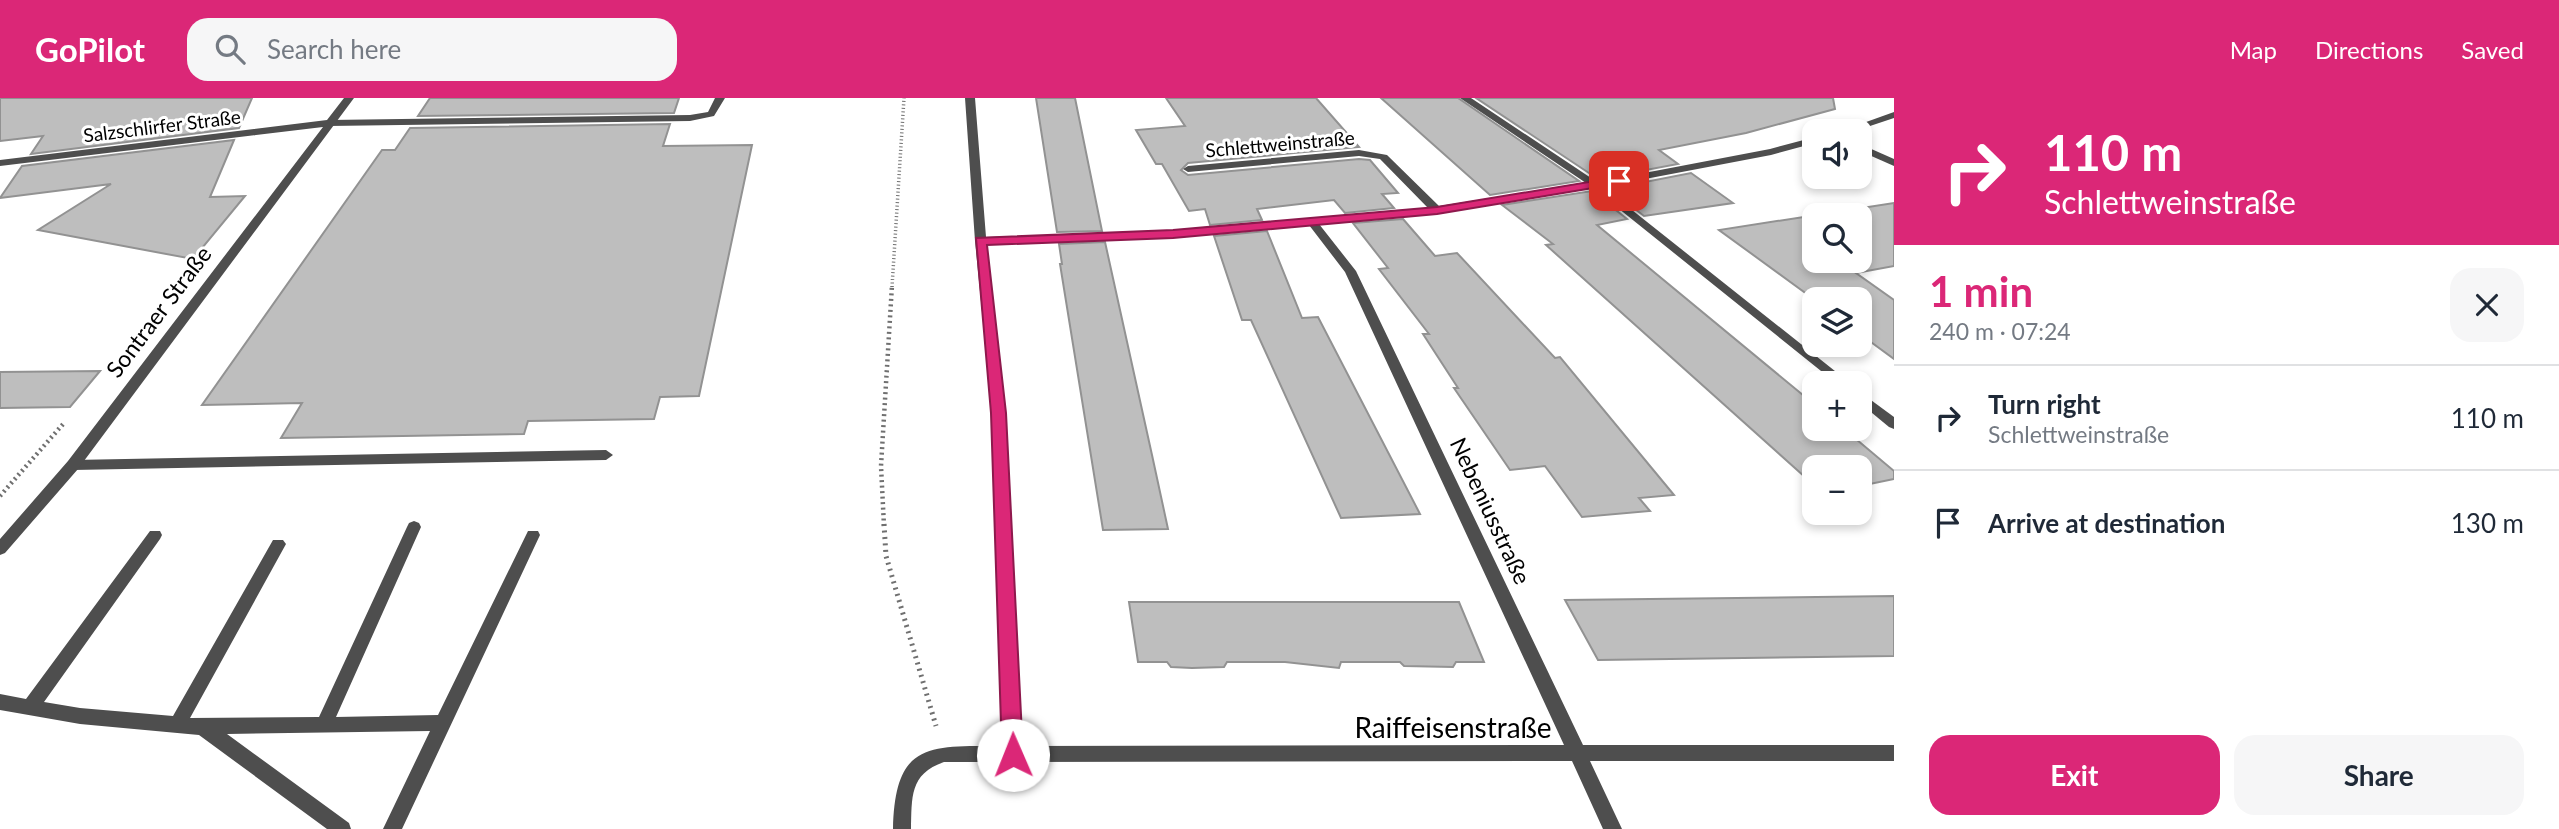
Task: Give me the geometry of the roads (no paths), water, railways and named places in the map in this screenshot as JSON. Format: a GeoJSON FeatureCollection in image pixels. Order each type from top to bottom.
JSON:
{"type":"FeatureCollection","features":[{"type":"Feature","properties":{"kind":"street","name":"Sontraer Straße"},"geometry":{"type":"LineString","coordinates":[[0,549],[73,464],[349,98]]}},
{"type":"Feature","properties":{"kind":"street","name":"Salzschlirfer Straße"},"geometry":{"type":"LineString","coordinates":[[0,163],[329,123],[690,118],[711,114],[720,98]]}},
{"type":"Feature","properties":{"kind":"street"},"geometry":{"type":"LineString","coordinates":[[970,98],[981,241],[999,413],[1013,755]]}},
{"type":"Feature","properties":{"kind":"street"},"geometry":{"type":"LineString","coordinates":[[1465,98],[1595,185],[1829,371]]}},
{"type":"Feature","properties":{"kind":"street"},"geometry":{"type":"LineString","coordinates":[[1872,122],[1894,115]]}},
{"type":"Feature","properties":{"kind":"street"},"geometry":{"type":"LineString","coordinates":[[981,241],[1173,234],[1437,210],[1595,185],[1771,152],[1802,144]]}},
{"type":"Feature","properties":{"kind":"street","name":"Schlettweinstraße"},"geometry":{"type":"LineString","coordinates":[[1188,169],[1359,153],[1382,157],[1437,210]]}},
{"type":"Feature","properties":{"kind":"street"},"geometry":{"type":"LineString","coordinates":[[1872,153],[1894,163]]}},
{"type":"Feature","properties":{"kind":"street","name":"Nebeniusstraße"},"geometry":{"type":"LineString","coordinates":[[1312,222],[1350,271],[1613,829]]}},
{"type":"Feature","properties":{"kind":"street"},"geometry":{"type":"LineString","coordinates":[[1872,406],[1894,424]]}},
{"type":"Feature","properties":{"kind":"street"},"geometry":{"type":"LineString","coordinates":[[73,464],[606,455]]}},
{"type":"Feature","properties":{"kind":"street"},"geometry":{"type":"LineString","coordinates":[[324,725],[414,527]]}},
{"type":"Feature","properties":{"kind":"street"},"geometry":{"type":"LineString","coordinates":[[30,708],[155,535]]}},
{"type":"Feature","properties":{"kind":"street"},"geometry":{"type":"LineString","coordinates":[[392,829],[533,535]]}},
{"type":"Feature","properties":{"kind":"street"},"geometry":{"type":"LineString","coordinates":[[177,725],[278,544]]}},
{"type":"Feature","properties":{"kind":"street"},"geometry":{"type":"LineString","coordinates":[[0,702],[80,716],[203,727],[443,723]]}},
{"type":"Feature","properties":{"kind":"street"},"geometry":{"type":"LineString","coordinates":[[203,727],[342,829]]}},
{"type":"Feature","properties":{"kind":"street","name":"Raiffeisenstraße"},"geometry":{"type":"LineString","coordinates":[[902,829],[903,792],[910,773],[926,758],[944,754],[1894,753]]}}]}
